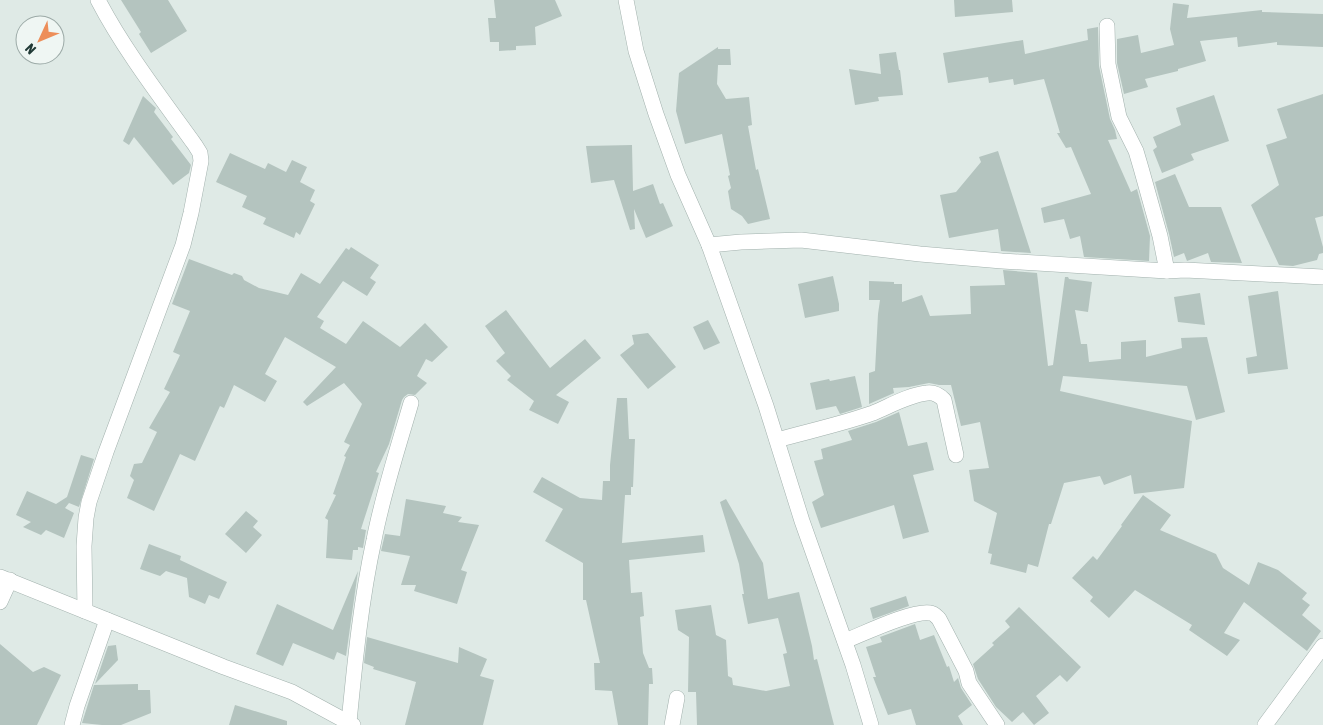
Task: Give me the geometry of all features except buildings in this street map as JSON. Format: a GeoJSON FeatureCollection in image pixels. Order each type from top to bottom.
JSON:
{"type":"FeatureCollection","features":[{"type":"Feature","properties":{"kind":"street"},"geometry":{"type":"LineString","coordinates":[[85,611],[84,546],[89,502],[183,245],[201,167],[200,153],[151,84],[98,0]]}},
{"type":"Feature","properties":{"kind":"street"},"geometry":{"type":"LineString","coordinates":[[626,0],[636,51],[656,114],[678,175],[709,245],[763,397],[802,521],[845,641],[871,725]]}},
{"type":"Feature","properties":{"kind":"street"},"geometry":{"type":"LineString","coordinates":[[1107,26],[1108,64],[1119,117],[1136,151],[1160,236],[1167,271]]}},
{"type":"Feature","properties":{"kind":"street"},"geometry":{"type":"LineString","coordinates":[[709,245],[801,240],[920,254],[1015,262],[1167,271],[1184,270],[1323,277]]}},
{"type":"Feature","properties":{"kind":"street"},"geometry":{"type":"LineString","coordinates":[[777,440],[872,413],[909,398],[928,393],[940,396],[944,400],[956,455]]}},
{"type":"Feature","properties":{"kind":"street"},"geometry":{"type":"LineString","coordinates":[[0,602],[5,578],[224,667],[292,692],[351,724],[356,648],[364,589],[387,482],[411,403]]}},
{"type":"Feature","properties":{"kind":"street"},"geometry":{"type":"LineString","coordinates":[[845,641],[906,616],[922,613],[935,614],[966,671],[969,684],[998,725]]}},
{"type":"Feature","properties":{"kind":"street"},"geometry":{"type":"LineString","coordinates":[[72,725],[107,620]]}},
{"type":"Feature","properties":{"kind":"street"},"geometry":{"type":"LineString","coordinates":[[1265,725],[1323,646]]}},
{"type":"Feature","properties":{"kind":"street"},"geometry":{"type":"LineString","coordinates":[[672,725],[677,698]]}}]}
